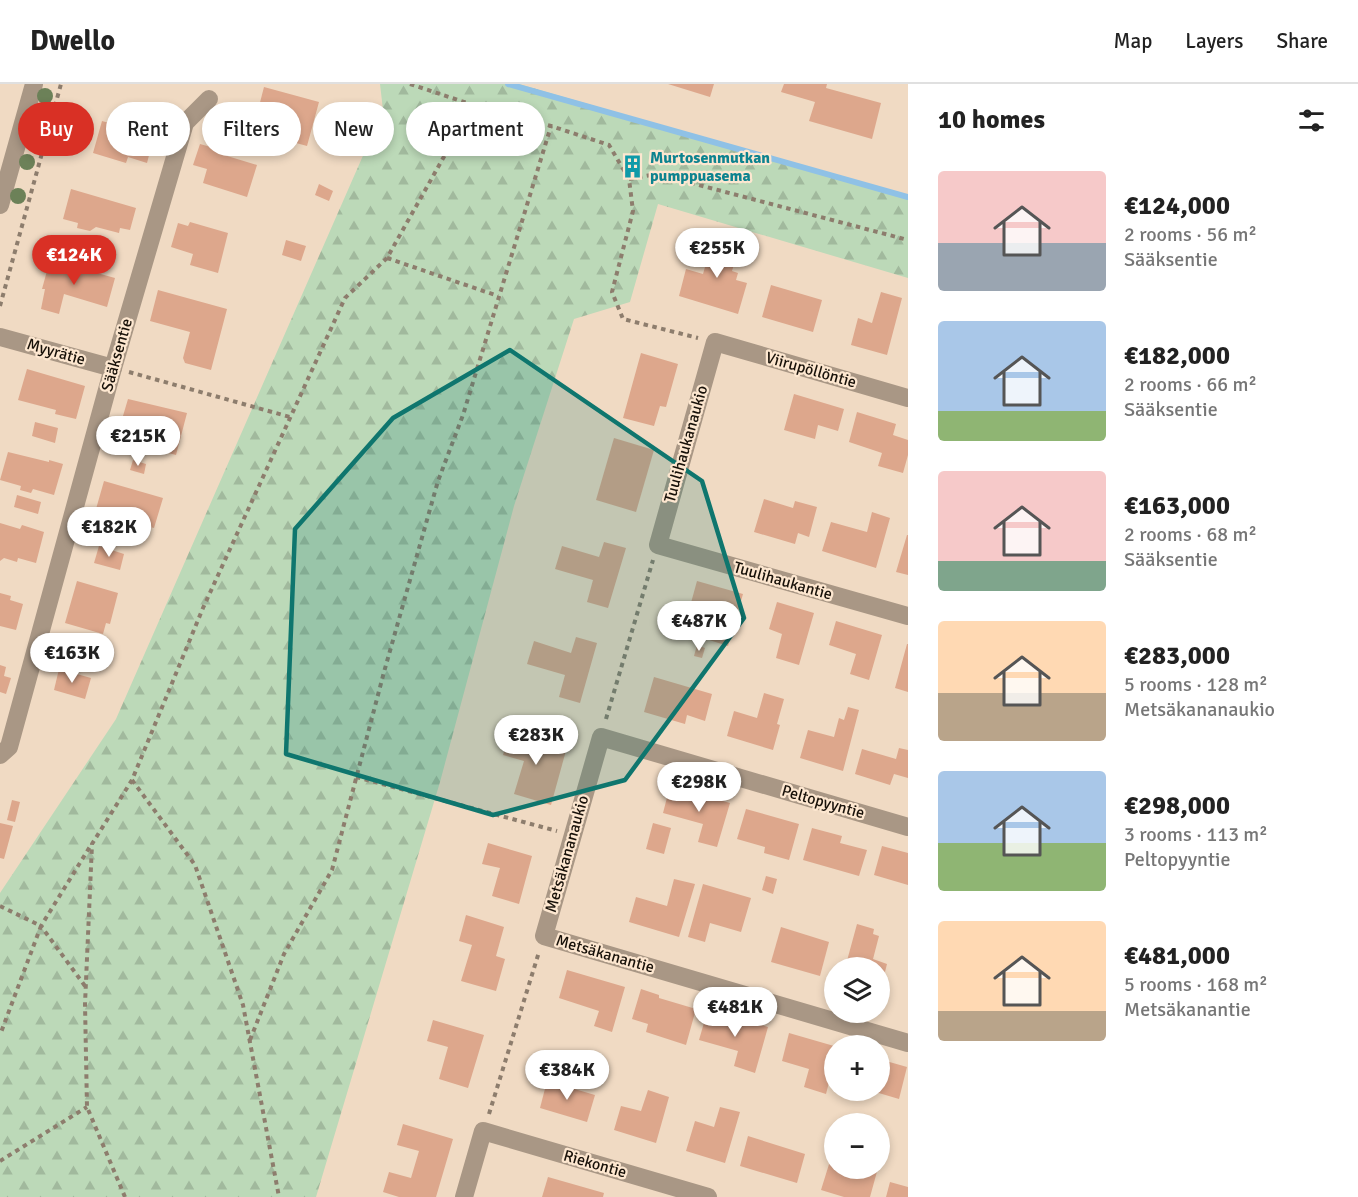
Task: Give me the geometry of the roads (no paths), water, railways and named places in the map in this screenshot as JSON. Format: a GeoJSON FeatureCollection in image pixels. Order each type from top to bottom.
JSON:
{"type":"FeatureCollection","features":[{"type":"Feature","properties":{"kind":"street"},"geometry":{"type":"LineString","coordinates":[[0,205],[34,84]]}},
{"type":"Feature","properties":{"kind":"street","name":"Sääksentie"},"geometry":{"type":"LineString","coordinates":[[0,755],[9,747],[113,368],[185,123],[209,99]]}},
{"type":"Feature","properties":{"kind":"street","name":"Myyrätie"},"geometry":{"type":"LineString","coordinates":[[0,337],[113,368]]}},
{"type":"Feature","properties":{"kind":"street","name":"Viirupöllöntie"},"geometry":{"type":"LineString","coordinates":[[715,342],[908,398]]}},
{"type":"Feature","properties":{"kind":"street","name":"Tuulihaukanaukio"},"geometry":{"type":"LineString","coordinates":[[658,545],[715,342]]}},
{"type":"Feature","properties":{"kind":"street","name":"Tuulihaukantie"},"geometry":{"type":"LineString","coordinates":[[658,545],[908,616]]}},
{"type":"Feature","properties":{"kind":"street","name":"Peltopyyntie"},"geometry":{"type":"LineString","coordinates":[[601,737],[908,827]]}},
{"type":"Feature","properties":{"kind":"street","name":"Metsäkananaukio"},"geometry":{"type":"LineString","coordinates":[[544,936],[601,737]]}},
{"type":"Feature","properties":{"kind":"street","name":"Metsäkanantie"},"geometry":{"type":"LineString","coordinates":[[544,936],[908,1043]]}},
{"type":"Feature","properties":{"kind":"street","name":"Riekontie"},"geometry":{"type":"LineString","coordinates":[[464,1197],[483,1131],[708,1197]]}},
{"type":"Feature","properties":{"kind":"waterway"},"geometry":{"type":"LineString","coordinates":[[508,84],[908,197]]}},
{"type":"Feature","properties":{"kind":"place","name":"Murtosenmutkan pumppuasema"},"geometry":{"type":"Point","coordinates":[632,167]}}]}
